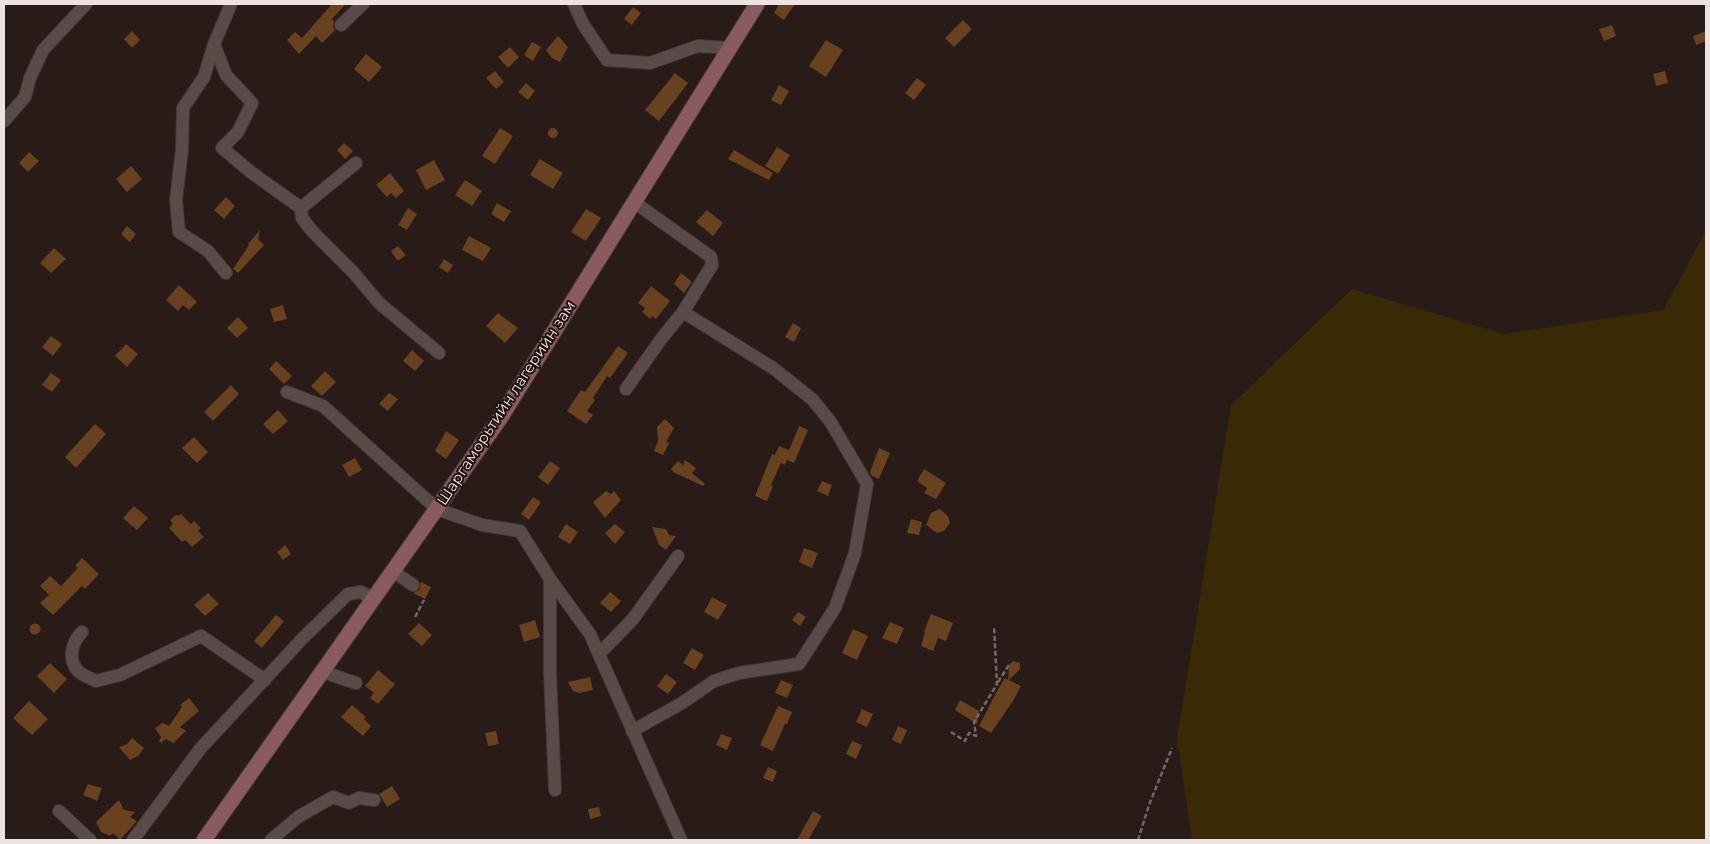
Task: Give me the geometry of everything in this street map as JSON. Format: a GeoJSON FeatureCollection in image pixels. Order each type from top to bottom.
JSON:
{"type":"FeatureCollection","features":[{"type":"Feature","properties":{"kind":"street"},"geometry":{"type":"LineString","coordinates":[[4,121],[25,97],[30,78],[43,50],[86,4]]}},
{"type":"Feature","properties":{"kind":"street"},"geometry":{"type":"LineString","coordinates":[[226,273],[208,251],[179,232],[176,200],[182,149],[183,108],[204,77],[214,44],[231,4]]}},
{"type":"Feature","properties":{"kind":"street"},"geometry":{"type":"LineString","coordinates":[[340,25],[363,4]]}},
{"type":"Feature","properties":{"kind":"street"},"geometry":{"type":"LineString","coordinates":[[574,4],[582,24],[607,60],[650,62],[698,46],[729,48]]}},
{"type":"Feature","properties":{"kind":"street","name":"Шаргаморьтийн лагерийн зам"},"geometry":{"type":"LineString","coordinates":[[204,840],[501,417],[757,4]]}},
{"type":"Feature","properties":{"kind":"street"},"geometry":{"type":"LineString","coordinates":[[214,44],[226,75],[252,103],[238,132],[222,148],[252,173],[302,208]]}},
{"type":"Feature","properties":{"kind":"street"},"geometry":{"type":"LineString","coordinates":[[302,208],[356,163]]}},
{"type":"Feature","properties":{"kind":"street"},"geometry":{"type":"LineString","coordinates":[[626,389],[660,339],[683,312],[712,265],[711,257],[634,202]]}},
{"type":"Feature","properties":{"kind":"street"},"geometry":{"type":"LineString","coordinates":[[302,208],[302,218],[312,231],[353,272],[379,303],[439,353]]}},
{"type":"Feature","properties":{"kind":"street"},"geometry":{"type":"LineString","coordinates":[[632,731],[682,703],[714,681],[739,673],[799,664],[835,608],[855,554],[867,484],[830,421],[812,399],[773,368],[683,312]]}},
{"type":"Feature","properties":{"kind":"street"},"geometry":{"type":"LineString","coordinates":[[287,392],[323,406],[437,509],[482,525],[520,531],[550,579],[590,634],[681,840]]}},
{"type":"Feature","properties":{"kind":"street"},"geometry":{"type":"LineString","coordinates":[[599,654],[633,619],[678,556]]}},
{"type":"Feature","properties":{"kind":"street"},"geometry":{"type":"LineString","coordinates":[[393,571],[413,584]]}},
{"type":"Feature","properties":{"kind":"street"},"geometry":{"type":"LineString","coordinates":[[550,579],[550,673],[555,790]]}},
{"type":"Feature","properties":{"kind":"street"},"geometry":{"type":"LineString","coordinates":[[133,840],[200,749],[348,594],[361,592],[374,599]]}},
{"type":"Feature","properties":{"kind":"street"},"geometry":{"type":"LineString","coordinates":[[82,632],[75,639],[71,657],[78,671],[96,681],[120,675],[201,636],[265,680]]}},
{"type":"Feature","properties":{"kind":"street"},"geometry":{"type":"LineString","coordinates":[[323,672],[356,683]]}},
{"type":"Feature","properties":{"kind":"street"},"geometry":{"type":"LineString","coordinates":[[278,838],[298,817],[333,797],[350,804],[359,798],[374,800]]}},
{"type":"Feature","properties":{"kind":"street"},"geometry":{"type":"LineString","coordinates":[[59,811],[90,840]]}},
{"type":"Feature","properties":{"kind":"path"},"geometry":{"type":"LineString","coordinates":[[415,617],[424,600]]}},
{"type":"Feature","properties":{"kind":"path"},"geometry":{"type":"LineString","coordinates":[[994,626],[998,684]]}},
{"type":"Feature","properties":{"kind":"path"},"geometry":{"type":"LineString","coordinates":[[969,734],[976,736],[974,722],[1009,664]]}},
{"type":"Feature","properties":{"kind":"path"},"geometry":{"type":"LineString","coordinates":[[951,732],[965,741],[975,725]]}},
{"type":"Feature","properties":{"kind":"path"},"geometry":{"type":"LineString","coordinates":[[1138,840],[1149,805],[1172,748]]}},
{"type":"Feature","properties":{"kind":"shaded area"},"geometry":{"type":"Polygon","coordinates":[[[1706,231],[1706,840],[1192,840],[1177,739],[1231,405],[1352,289],[1504,334],[1663,310],[1706,231]]]}},
{"type":"Feature","properties":{"kind":"building"},"geometry":{"type":"Polygon","coordinates":[[[332,4],[346,4],[332,19],[335,30],[322,43],[316,36],[299,54],[287,40],[295,32],[302,38],[332,4]]]}},
{"type":"Feature","properties":{"kind":"building"},"geometry":{"type":"Polygon","coordinates":[[[779,4],[795,4],[784,20],[774,13],[779,4]]]}},
{"type":"Feature","properties":{"kind":"building"},"geometry":{"type":"Polygon","coordinates":[[[633,7],[641,13],[632,25],[624,19],[633,7]]]}},
{"type":"Feature","properties":{"kind":"building"},"geometry":{"type":"Polygon","coordinates":[[[963,20],[972,29],[954,47],[945,38],[963,20]]]}},
{"type":"Feature","properties":{"kind":"building"},"geometry":{"type":"Polygon","coordinates":[[[1612,25],[1616,36],[1604,41],[1599,29],[1612,25]]]}},
{"type":"Feature","properties":{"kind":"building"},"geometry":{"type":"Polygon","coordinates":[[[132,31],[140,40],[132,48],[124,39],[132,31]]]}},
{"type":"Feature","properties":{"kind":"building"},"geometry":{"type":"Polygon","coordinates":[[[1706,31],[1706,41],[1696,45],[1693,36],[1706,31]]]}},
{"type":"Feature","properties":{"kind":"building"},"geometry":{"type":"Polygon","coordinates":[[[558,36],[568,47],[560,62],[552,58],[546,50],[558,36]]]}},
{"type":"Feature","properties":{"kind":"building"},"geometry":{"type":"Polygon","coordinates":[[[826,40],[843,50],[826,77],[809,66],[826,40]]]}},
{"type":"Feature","properties":{"kind":"building"},"geometry":{"type":"Polygon","coordinates":[[[532,42],[541,47],[533,61],[524,55],[532,42]]]}},
{"type":"Feature","properties":{"kind":"building"},"geometry":{"type":"Polygon","coordinates":[[[510,47],[519,57],[508,68],[498,57],[510,47]]]}},
{"type":"Feature","properties":{"kind":"building"},"geometry":{"type":"Polygon","coordinates":[[[366,54],[382,67],[369,82],[354,69],[366,54]]]}},
{"type":"Feature","properties":{"kind":"building"},"geometry":{"type":"Polygon","coordinates":[[[495,71],[504,82],[496,89],[486,78],[495,71]]]}},
{"type":"Feature","properties":{"kind":"building"},"geometry":{"type":"Polygon","coordinates":[[[1665,71],[1668,83],[1656,86],[1653,74],[1665,71]]]}},
{"type":"Feature","properties":{"kind":"building"},"geometry":{"type":"Polygon","coordinates":[[[675,73],[688,83],[659,121],[645,110],[675,73]]]}},
{"type":"Feature","properties":{"kind":"building"},"geometry":{"type":"Polygon","coordinates":[[[917,78],[926,85],[914,100],[905,93],[917,78]]]}},
{"type":"Feature","properties":{"kind":"building"},"geometry":{"type":"Polygon","coordinates":[[[526,83],[535,91],[528,100],[518,92],[526,83]]]}},
{"type":"Feature","properties":{"kind":"building"},"geometry":{"type":"Polygon","coordinates":[[[779,85],[789,91],[781,105],[771,100],[779,85]]]}},
{"type":"Feature","properties":{"kind":"building"},"geometry":{"type":"Polygon","coordinates":[[[500,128],[513,136],[495,164],[482,156],[500,128]]]}},
{"type":"Feature","properties":{"kind":"building"},"geometry":{"type":"Polygon","coordinates":[[[551,128],[555,128],[558,133],[557,137],[551,138],[548,135],[548,131],[551,128]]]}},
{"type":"Feature","properties":{"kind":"building"},"geometry":{"type":"Polygon","coordinates":[[[344,143],[353,151],[345,159],[337,150],[344,143]]]}},
{"type":"Feature","properties":{"kind":"building"},"geometry":{"type":"Polygon","coordinates":[[[777,147],[790,155],[778,174],[765,166],[777,147]]]}},
{"type":"Feature","properties":{"kind":"building"},"geometry":{"type":"Polygon","coordinates":[[[734,150],[773,173],[769,180],[728,159],[734,150]]]}},
{"type":"Feature","properties":{"kind":"building"},"geometry":{"type":"Polygon","coordinates":[[[29,152],[39,161],[28,172],[19,163],[29,152]]]}},
{"type":"Feature","properties":{"kind":"building"},"geometry":{"type":"Polygon","coordinates":[[[540,159],[563,173],[553,189],[530,175],[540,159]]]}},
{"type":"Feature","properties":{"kind":"building"},"geometry":{"type":"Polygon","coordinates":[[[434,160],[445,180],[426,190],[416,170],[434,160]]]}},
{"type":"Feature","properties":{"kind":"building"},"geometry":{"type":"Polygon","coordinates":[[[131,166],[142,179],[127,192],[116,179],[131,166]]]}},
{"type":"Feature","properties":{"kind":"building"},"geometry":{"type":"Polygon","coordinates":[[[390,173],[404,191],[396,198],[391,193],[387,197],[376,185],[390,173]]]}},
{"type":"Feature","properties":{"kind":"building"},"geometry":{"type":"Polygon","coordinates":[[[465,180],[482,191],[472,206],[455,195],[465,180]]]}},
{"type":"Feature","properties":{"kind":"building"},"geometry":{"type":"Polygon","coordinates":[[[226,197],[235,206],[224,219],[214,210],[226,197]]]}},
{"type":"Feature","properties":{"kind":"building"},"geometry":{"type":"Polygon","coordinates":[[[497,203],[511,211],[504,222],[491,214],[497,203]]]}},
{"type":"Feature","properties":{"kind":"building"},"geometry":{"type":"Polygon","coordinates":[[[408,208],[417,214],[407,230],[398,225],[408,208]]]}},
{"type":"Feature","properties":{"kind":"building"},"geometry":{"type":"Polygon","coordinates":[[[586,209],[601,218],[586,241],[571,232],[586,209]]]}},
{"type":"Feature","properties":{"kind":"building"},"geometry":{"type":"Polygon","coordinates":[[[707,210],[723,223],[713,236],[696,222],[707,210]]]}},
{"type":"Feature","properties":{"kind":"building"},"geometry":{"type":"Polygon","coordinates":[[[127,226],[136,234],[130,242],[121,234],[127,226]]]}},
{"type":"Feature","properties":{"kind":"building"},"geometry":{"type":"Polygon","coordinates":[[[260,230],[258,239],[264,245],[238,273],[233,269],[248,244],[260,230]]]}},
{"type":"Feature","properties":{"kind":"building"},"geometry":{"type":"Polygon","coordinates":[[[469,236],[491,248],[483,261],[462,250],[469,236]]]}},
{"type":"Feature","properties":{"kind":"building"},"geometry":{"type":"Polygon","coordinates":[[[398,246],[406,255],[398,261],[391,251],[398,246]]]}},
{"type":"Feature","properties":{"kind":"building"},"geometry":{"type":"Polygon","coordinates":[[[54,248],[66,259],[51,273],[40,263],[54,248]]]}},
{"type":"Feature","properties":{"kind":"building"},"geometry":{"type":"Polygon","coordinates":[[[444,259],[453,265],[448,273],[439,267],[444,259]]]}},
{"type":"Feature","properties":{"kind":"building"},"geometry":{"type":"Polygon","coordinates":[[[681,273],[692,282],[684,293],[674,284],[681,273]]]}},
{"type":"Feature","properties":{"kind":"building"},"geometry":{"type":"Polygon","coordinates":[[[179,285],[197,302],[189,310],[183,305],[178,311],[166,300],[179,285]]]}},
{"type":"Feature","properties":{"kind":"building"},"geometry":{"type":"Polygon","coordinates":[[[651,286],[670,301],[656,319],[652,316],[650,319],[642,312],[645,308],[638,303],[651,286]]]}},
{"type":"Feature","properties":{"kind":"building"},"geometry":{"type":"Polygon","coordinates":[[[283,305],[287,319],[274,322],[270,309],[283,305]]]}},
{"type":"Feature","properties":{"kind":"building"},"geometry":{"type":"Polygon","coordinates":[[[498,313],[518,328],[505,343],[486,326],[498,313]]]}},
{"type":"Feature","properties":{"kind":"building"},"geometry":{"type":"Polygon","coordinates":[[[238,317],[248,328],[237,338],[227,328],[238,317]]]}},
{"type":"Feature","properties":{"kind":"building"},"geometry":{"type":"Polygon","coordinates":[[[793,323],[801,328],[794,342],[785,337],[793,323]]]}},
{"type":"Feature","properties":{"kind":"building"},"geometry":{"type":"Polygon","coordinates":[[[51,336],[62,344],[53,356],[42,347],[51,336]]]}},
{"type":"Feature","properties":{"kind":"building"},"geometry":{"type":"Polygon","coordinates":[[[126,344],[138,354],[127,367],[115,356],[126,344]]]}},
{"type":"Feature","properties":{"kind":"building"},"geometry":{"type":"Polygon","coordinates":[[[618,346],[628,353],[610,378],[607,376],[593,398],[595,400],[587,411],[593,415],[586,424],[567,411],[581,390],[585,392],[618,346]]]}},
{"type":"Feature","properties":{"kind":"building"},"geometry":{"type":"Polygon","coordinates":[[[412,350],[424,361],[415,371],[403,361],[412,350]]]}},
{"type":"Feature","properties":{"kind":"building"},"geometry":{"type":"Polygon","coordinates":[[[276,361],[292,376],[284,384],[269,369],[276,361]]]}},
{"type":"Feature","properties":{"kind":"building"},"geometry":{"type":"Polygon","coordinates":[[[325,371],[336,382],[322,396],[311,386],[325,371]]]}},
{"type":"Feature","properties":{"kind":"building"},"geometry":{"type":"Polygon","coordinates":[[[51,373],[61,380],[52,392],[42,385],[51,373]]]}},
{"type":"Feature","properties":{"kind":"building"},"geometry":{"type":"Polygon","coordinates":[[[231,385],[239,394],[213,421],[204,412],[231,385]]]}},
{"type":"Feature","properties":{"kind":"building"},"geometry":{"type":"Polygon","coordinates":[[[389,393],[398,399],[388,411],[379,404],[389,393]]]}},
{"type":"Feature","properties":{"kind":"building"},"geometry":{"type":"Polygon","coordinates":[[[278,410],[288,421],[273,434],[263,424],[278,410]]]}},
{"type":"Feature","properties":{"kind":"building"},"geometry":{"type":"Polygon","coordinates":[[[665,419],[674,428],[666,442],[669,443],[663,455],[654,451],[658,441],[657,427],[665,419]]]}},
{"type":"Feature","properties":{"kind":"building"},"geometry":{"type":"Polygon","coordinates":[[[95,424],[106,434],[76,468],[65,457],[95,424]]]}},
{"type":"Feature","properties":{"kind":"building"},"geometry":{"type":"Polygon","coordinates":[[[799,426],[808,430],[794,463],[787,460],[785,465],[781,463],[771,485],[773,486],[767,501],[755,496],[772,454],[775,455],[779,446],[789,450],[799,426]]]}},
{"type":"Feature","properties":{"kind":"building"},"geometry":{"type":"Polygon","coordinates":[[[446,431],[459,440],[446,459],[435,451],[446,431]]]}},
{"type":"Feature","properties":{"kind":"building"},"geometry":{"type":"Polygon","coordinates":[[[194,437],[208,452],[197,463],[182,448],[194,437]]]}},
{"type":"Feature","properties":{"kind":"building"},"geometry":{"type":"Polygon","coordinates":[[[879,448],[890,453],[879,479],[872,476],[870,472],[879,448]]]}},
{"type":"Feature","properties":{"kind":"building"},"geometry":{"type":"Polygon","coordinates":[[[355,458],[362,470],[349,477],[342,465],[355,458]]]}},
{"type":"Feature","properties":{"kind":"building"},"geometry":{"type":"Polygon","coordinates":[[[685,460],[696,468],[692,473],[705,484],[703,486],[675,473],[671,469],[678,461],[683,465],[685,460]]]}},
{"type":"Feature","properties":{"kind":"building"},"geometry":{"type":"Polygon","coordinates":[[[550,461],[560,468],[548,485],[538,477],[550,461]]]}},
{"type":"Feature","properties":{"kind":"building"},"geometry":{"type":"Polygon","coordinates":[[[924,469],[946,483],[936,499],[924,493],[927,488],[917,481],[924,469]]]}},
{"type":"Feature","properties":{"kind":"building"},"geometry":{"type":"Polygon","coordinates":[[[822,481],[832,485],[828,496],[817,491],[822,481]]]}},
{"type":"Feature","properties":{"kind":"building"},"geometry":{"type":"Polygon","coordinates":[[[606,491],[611,494],[614,491],[621,500],[605,518],[593,502],[606,491]]]}},
{"type":"Feature","properties":{"kind":"building"},"geometry":{"type":"Polygon","coordinates":[[[533,497],[541,502],[529,520],[521,514],[533,497]]]}},
{"type":"Feature","properties":{"kind":"building"},"geometry":{"type":"Polygon","coordinates":[[[134,506],[148,518],[137,530],[123,518],[134,506]]]}},
{"type":"Feature","properties":{"kind":"building"},"geometry":{"type":"Polygon","coordinates":[[[940,509],[948,516],[950,523],[944,531],[937,533],[926,525],[931,513],[940,509]]]}},
{"type":"Feature","properties":{"kind":"building"},"geometry":{"type":"Polygon","coordinates":[[[181,514],[191,524],[194,521],[201,528],[198,531],[204,537],[192,547],[185,540],[182,542],[169,528],[173,524],[170,520],[176,515],[179,516],[181,514]]]}},
{"type":"Feature","properties":{"kind":"building"},"geometry":{"type":"Polygon","coordinates":[[[911,519],[922,522],[919,535],[907,533],[911,519]]]}},
{"type":"Feature","properties":{"kind":"building"},"geometry":{"type":"Polygon","coordinates":[[[566,524],[578,532],[570,544],[558,537],[566,524]]]}},
{"type":"Feature","properties":{"kind":"building"},"geometry":{"type":"Polygon","coordinates":[[[615,524],[625,532],[615,544],[605,533],[615,524]]]}},
{"type":"Feature","properties":{"kind":"building"},"geometry":{"type":"Polygon","coordinates":[[[652,527],[666,529],[669,535],[676,536],[666,550],[659,545],[652,527]]]}},
{"type":"Feature","properties":{"kind":"building"},"geometry":{"type":"Polygon","coordinates":[[[285,545],[291,554],[283,560],[277,552],[285,545]]]}},
{"type":"Feature","properties":{"kind":"building"},"geometry":{"type":"Polygon","coordinates":[[[804,548],[818,553],[812,568],[799,562],[804,548]]]}},
{"type":"Feature","properties":{"kind":"building"},"geometry":{"type":"Polygon","coordinates":[[[82,558],[99,574],[85,589],[82,586],[53,615],[40,603],[49,595],[40,586],[50,576],[61,586],[78,568],[75,566],[82,558]]]}},
{"type":"Feature","properties":{"kind":"building"},"geometry":{"type":"Polygon","coordinates":[[[421,582],[431,587],[425,599],[413,593],[419,590],[421,582]]]}},
{"type":"Feature","properties":{"kind":"building"},"geometry":{"type":"Polygon","coordinates":[[[610,592],[621,601],[611,612],[600,603],[610,592]]]}},
{"type":"Feature","properties":{"kind":"building"},"geometry":{"type":"Polygon","coordinates":[[[208,593],[219,604],[205,616],[194,605],[208,593]]]}},
{"type":"Feature","properties":{"kind":"building"},"geometry":{"type":"Polygon","coordinates":[[[712,597],[727,605],[718,620],[704,612],[712,597]]]}},
{"type":"Feature","properties":{"kind":"building"},"geometry":{"type":"Polygon","coordinates":[[[798,612],[806,617],[800,626],[792,620],[798,612]]]}},
{"type":"Feature","properties":{"kind":"building"},"geometry":{"type":"Polygon","coordinates":[[[931,614],[953,623],[946,641],[938,638],[933,651],[921,646],[931,614]]]}},
{"type":"Feature","properties":{"kind":"building"},"geometry":{"type":"Polygon","coordinates":[[[276,615],[284,621],[262,648],[254,641],[276,615]]]}},
{"type":"Feature","properties":{"kind":"building"},"geometry":{"type":"Polygon","coordinates":[[[535,620],[540,637],[524,642],[519,625],[535,620]]]}},
{"type":"Feature","properties":{"kind":"building"},"geometry":{"type":"Polygon","coordinates":[[[890,622],[904,628],[897,644],[882,638],[890,622]]]}},
{"type":"Feature","properties":{"kind":"building"},"geometry":{"type":"Polygon","coordinates":[[[419,623],[432,635],[422,646],[408,634],[419,623]]]}},
{"type":"Feature","properties":{"kind":"building"},"geometry":{"type":"Polygon","coordinates":[[[33,624],[37,624],[40,629],[39,633],[33,634],[30,631],[30,627],[33,624]]]}},
{"type":"Feature","properties":{"kind":"building"},"geometry":{"type":"Polygon","coordinates":[[[853,629],[868,636],[857,660],[842,653],[853,629]]]}},
{"type":"Feature","properties":{"kind":"building"},"geometry":{"type":"Polygon","coordinates":[[[692,648],[704,655],[695,670],[683,663],[692,648]]]}},
{"type":"Feature","properties":{"kind":"building"},"geometry":{"type":"Polygon","coordinates":[[[1013,661],[1020,663],[1020,669],[1009,680],[1021,686],[991,733],[979,726],[1005,678],[1008,680],[1009,665],[1013,661]]]}},
{"type":"Feature","properties":{"kind":"building"},"geometry":{"type":"Polygon","coordinates":[[[50,663],[67,679],[54,693],[37,676],[50,663]]]}},
{"type":"Feature","properties":{"kind":"building"},"geometry":{"type":"Polygon","coordinates":[[[378,670],[395,684],[378,704],[370,698],[374,693],[365,686],[378,670]]]}},
{"type":"Feature","properties":{"kind":"building"},"geometry":{"type":"Polygon","coordinates":[[[666,674],[677,682],[668,694],[657,686],[666,674]]]}},
{"type":"Feature","properties":{"kind":"building"},"geometry":{"type":"Polygon","coordinates":[[[590,677],[593,690],[579,693],[573,691],[568,682],[590,677]]]}},
{"type":"Feature","properties":{"kind":"building"},"geometry":{"type":"Polygon","coordinates":[[[781,680],[793,685],[787,698],[775,693],[781,680]]]}},
{"type":"Feature","properties":{"kind":"building"},"geometry":{"type":"Polygon","coordinates":[[[189,698],[199,711],[180,727],[186,731],[173,743],[166,739],[161,743],[159,741],[161,737],[155,728],[163,723],[169,726],[182,707],[180,705],[189,698]]]}},
{"type":"Feature","properties":{"kind":"building"},"geometry":{"type":"Polygon","coordinates":[[[960,700],[979,711],[977,724],[955,710],[960,700]]]}},
{"type":"Feature","properties":{"kind":"building"},"geometry":{"type":"Polygon","coordinates":[[[29,701],[48,719],[32,735],[13,718],[29,701]]]}},
{"type":"Feature","properties":{"kind":"building"},"geometry":{"type":"Polygon","coordinates":[[[352,705],[366,717],[364,719],[371,726],[363,736],[341,717],[352,705]]]}},
{"type":"Feature","properties":{"kind":"building"},"geometry":{"type":"Polygon","coordinates":[[[778,706],[792,712],[773,751],[760,745],[778,706]]]}},
{"type":"Feature","properties":{"kind":"building"},"geometry":{"type":"Polygon","coordinates":[[[862,709],[873,714],[867,727],[856,722],[862,709]]]}},
{"type":"Feature","properties":{"kind":"building"},"geometry":{"type":"Polygon","coordinates":[[[898,726],[907,730],[901,744],[892,740],[898,726]]]}},
{"type":"Feature","properties":{"kind":"building"},"geometry":{"type":"Polygon","coordinates":[[[496,731],[499,744],[488,746],[485,733],[496,731]]]}},
{"type":"Feature","properties":{"kind":"building"},"geometry":{"type":"Polygon","coordinates":[[[721,734],[732,738],[727,750],[716,745],[721,734]]]}},
{"type":"Feature","properties":{"kind":"building"},"geometry":{"type":"Polygon","coordinates":[[[132,738],[144,748],[138,756],[130,760],[119,747],[127,744],[132,738]]]}},
{"type":"Feature","properties":{"kind":"building"},"geometry":{"type":"Polygon","coordinates":[[[852,741],[862,745],[856,759],[846,754],[852,741]]]}},
{"type":"Feature","properties":{"kind":"building"},"geometry":{"type":"Polygon","coordinates":[[[768,767],[777,771],[773,782],[763,778],[768,767]]]}},
{"type":"Feature","properties":{"kind":"building"},"geometry":{"type":"Polygon","coordinates":[[[88,784],[102,788],[97,801],[83,795],[88,784]]]}},
{"type":"Feature","properties":{"kind":"building"},"geometry":{"type":"Polygon","coordinates":[[[392,786],[400,799],[387,807],[379,794],[392,786]]]}},
{"type":"Feature","properties":{"kind":"building"},"geometry":{"type":"Polygon","coordinates":[[[119,800],[124,810],[135,812],[130,817],[137,821],[120,840],[113,833],[110,836],[101,832],[96,822],[119,800]]]}},
{"type":"Feature","properties":{"kind":"building"},"geometry":{"type":"Polygon","coordinates":[[[599,807],[601,816],[590,819],[588,809],[599,807]]]}},
{"type":"Feature","properties":{"kind":"building"},"geometry":{"type":"Polygon","coordinates":[[[813,811],[822,816],[808,840],[797,840],[813,811]]]}}]}
